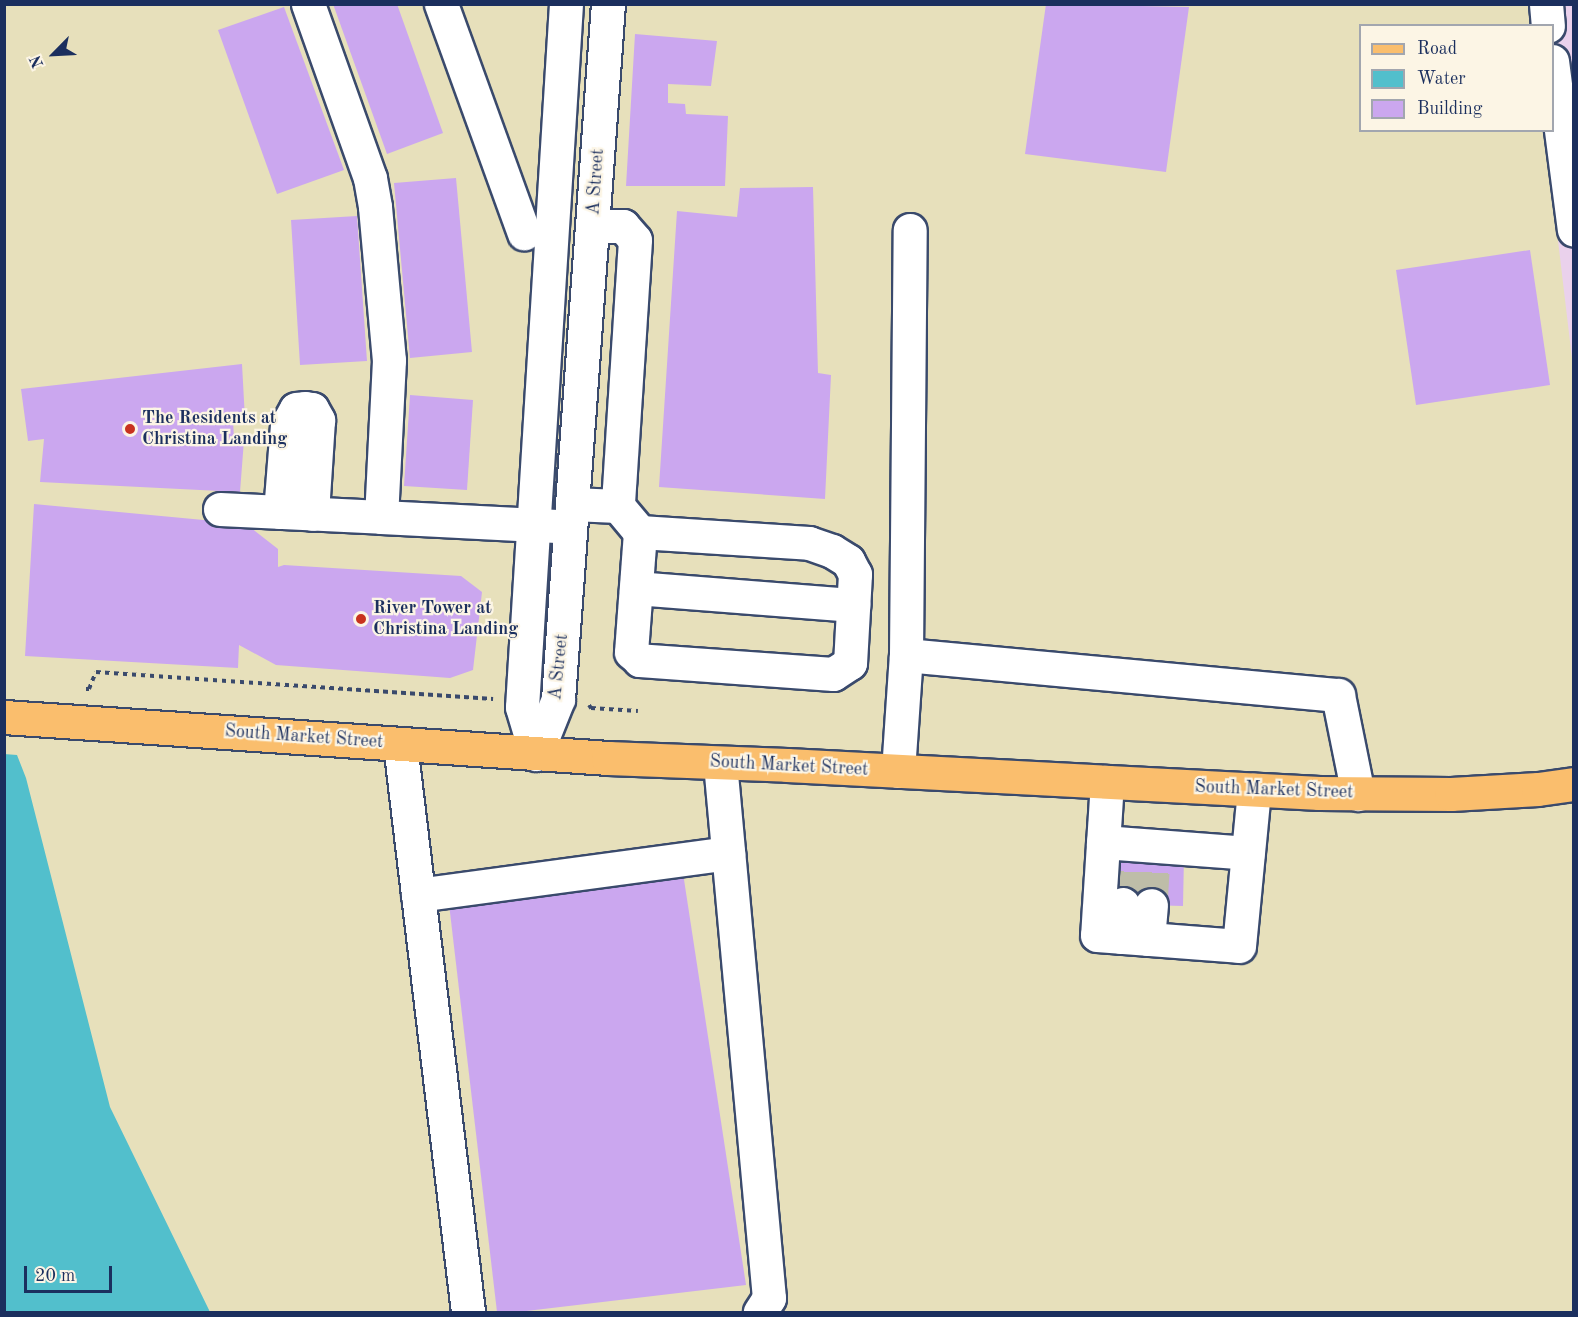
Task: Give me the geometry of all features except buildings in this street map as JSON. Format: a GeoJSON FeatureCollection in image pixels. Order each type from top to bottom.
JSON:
{"type":"FeatureCollection","features":[{"type":"Feature","properties":{"kind":"main road","name":"South Market Street"},"geometry":{"type":"LineString","coordinates":[[4,717],[536,754],[1254,790],[1358,794],[1451,794],[1538,789],[1574,784]]}},
{"type":"Feature","properties":{"kind":"street"},"geometry":{"type":"LineString","coordinates":[[308,4],[363,156],[375,207],[389,360],[381,517]]}},
{"type":"Feature","properties":{"kind":"street"},"geometry":{"type":"LineString","coordinates":[[441,4],[524,233]]}},
{"type":"Feature","properties":{"kind":"street","name":"A Street"},"geometry":{"type":"LineString","coordinates":[[536,754],[522,707],[522,698],[535,525],[566,4]]}},
{"type":"Feature","properties":{"kind":"street","name":"A Street"},"geometry":{"type":"LineString","coordinates":[[536,754],[558,699],[608,4]]}},
{"type":"Feature","properties":{"kind":"street"},"geometry":{"type":"LineString","coordinates":[[1546,4],[1548,24]]}},
{"type":"Feature","properties":{"kind":"street"},"geometry":{"type":"LineString","coordinates":[[1560,71],[1574,230]]}},
{"type":"Feature","properties":{"kind":"street"},"geometry":{"type":"LineString","coordinates":[[592,226],[623,226],[635,240],[618,506],[640,531],[809,543],[832,550],[848,561],[855,574],[850,663],[833,674],[640,660],[631,652],[640,531]]}},
{"type":"Feature","properties":{"kind":"street"},"geometry":{"type":"LineString","coordinates":[[898,771],[906,655],[910,230]]}},
{"type":"Feature","properties":{"kind":"street"},"geometry":{"type":"LineString","coordinates":[[280,512],[287,425],[296,409],[305,408],[312,409],[318,420],[312,514]]}},
{"type":"Feature","properties":{"kind":"street"},"geometry":{"type":"LineString","coordinates":[[220,509],[535,525],[618,506]]}},
{"type":"Feature","properties":{"kind":"street"},"geometry":{"type":"LineString","coordinates":[[636,588],[854,605]]}},
{"type":"Feature","properties":{"kind":"street"},"geometry":{"type":"LineString","coordinates":[[906,655],[1338,695],[1358,794]]}},
{"type":"Feature","properties":{"kind":"street"},"geometry":{"type":"LineString","coordinates":[[400,744],[468,1312]]}},
{"type":"Feature","properties":{"kind":"street"},"geometry":{"type":"LineString","coordinates":[[720,763],[769,1298],[760,1312]]}},
{"type":"Feature","properties":{"kind":"street"},"geometry":{"type":"LineString","coordinates":[[1107,782],[1133,849],[1097,935],[1239,946],[1254,790]]}},
{"type":"Feature","properties":{"kind":"street"},"geometry":{"type":"LineString","coordinates":[[1133,849],[1248,853]]}},
{"type":"Feature","properties":{"kind":"street"},"geometry":{"type":"LineString","coordinates":[[418,895],[728,853]]}},
{"type":"Feature","properties":{"kind":"street"},"geometry":{"type":"LineString","coordinates":[[1135,938],[1137,905]]}},
{"type":"Feature","properties":{"kind":"path"},"geometry":{"type":"LineString","coordinates":[[89,689],[96,672],[490,700],[500,695],[522,698]]}},
{"type":"Feature","properties":{"kind":"path"},"geometry":{"type":"LineString","coordinates":[[558,699],[587,701],[591,708],[638,711]]}},
{"type":"Feature","properties":{"kind":"shaded area"},"geometry":{"type":"Polygon","coordinates":[[[1529,5],[1573,5],[1573,367],[1545,132],[1554,132],[1554,24],[1532,24],[1529,5]]]}},
{"type":"Feature","properties":{"kind":"water"},"geometry":{"type":"Polygon","coordinates":[[[4,754],[17,755],[26,778],[110,1107],[210,1312],[5,1312],[4,754]]]}},
{"type":"Feature","properties":{"kind":"tunnel"},"geometry":{"type":"LineString","coordinates":[[1123,904],[1127,855]]}},
{"type":"Feature","properties":{"kind":"tunnel"},"geometry":{"type":"LineString","coordinates":[[1151,905],[1154,856]]}},
{"type":"Feature","properties":{"kind":"place","name":"The Residents at Christina Landing"},"geometry":{"type":"Point","coordinates":[130,429]}},
{"type":"Feature","properties":{"kind":"place","name":"River Tower at Christina Landing"},"geometry":{"type":"Point","coordinates":[361,619]}}]}
